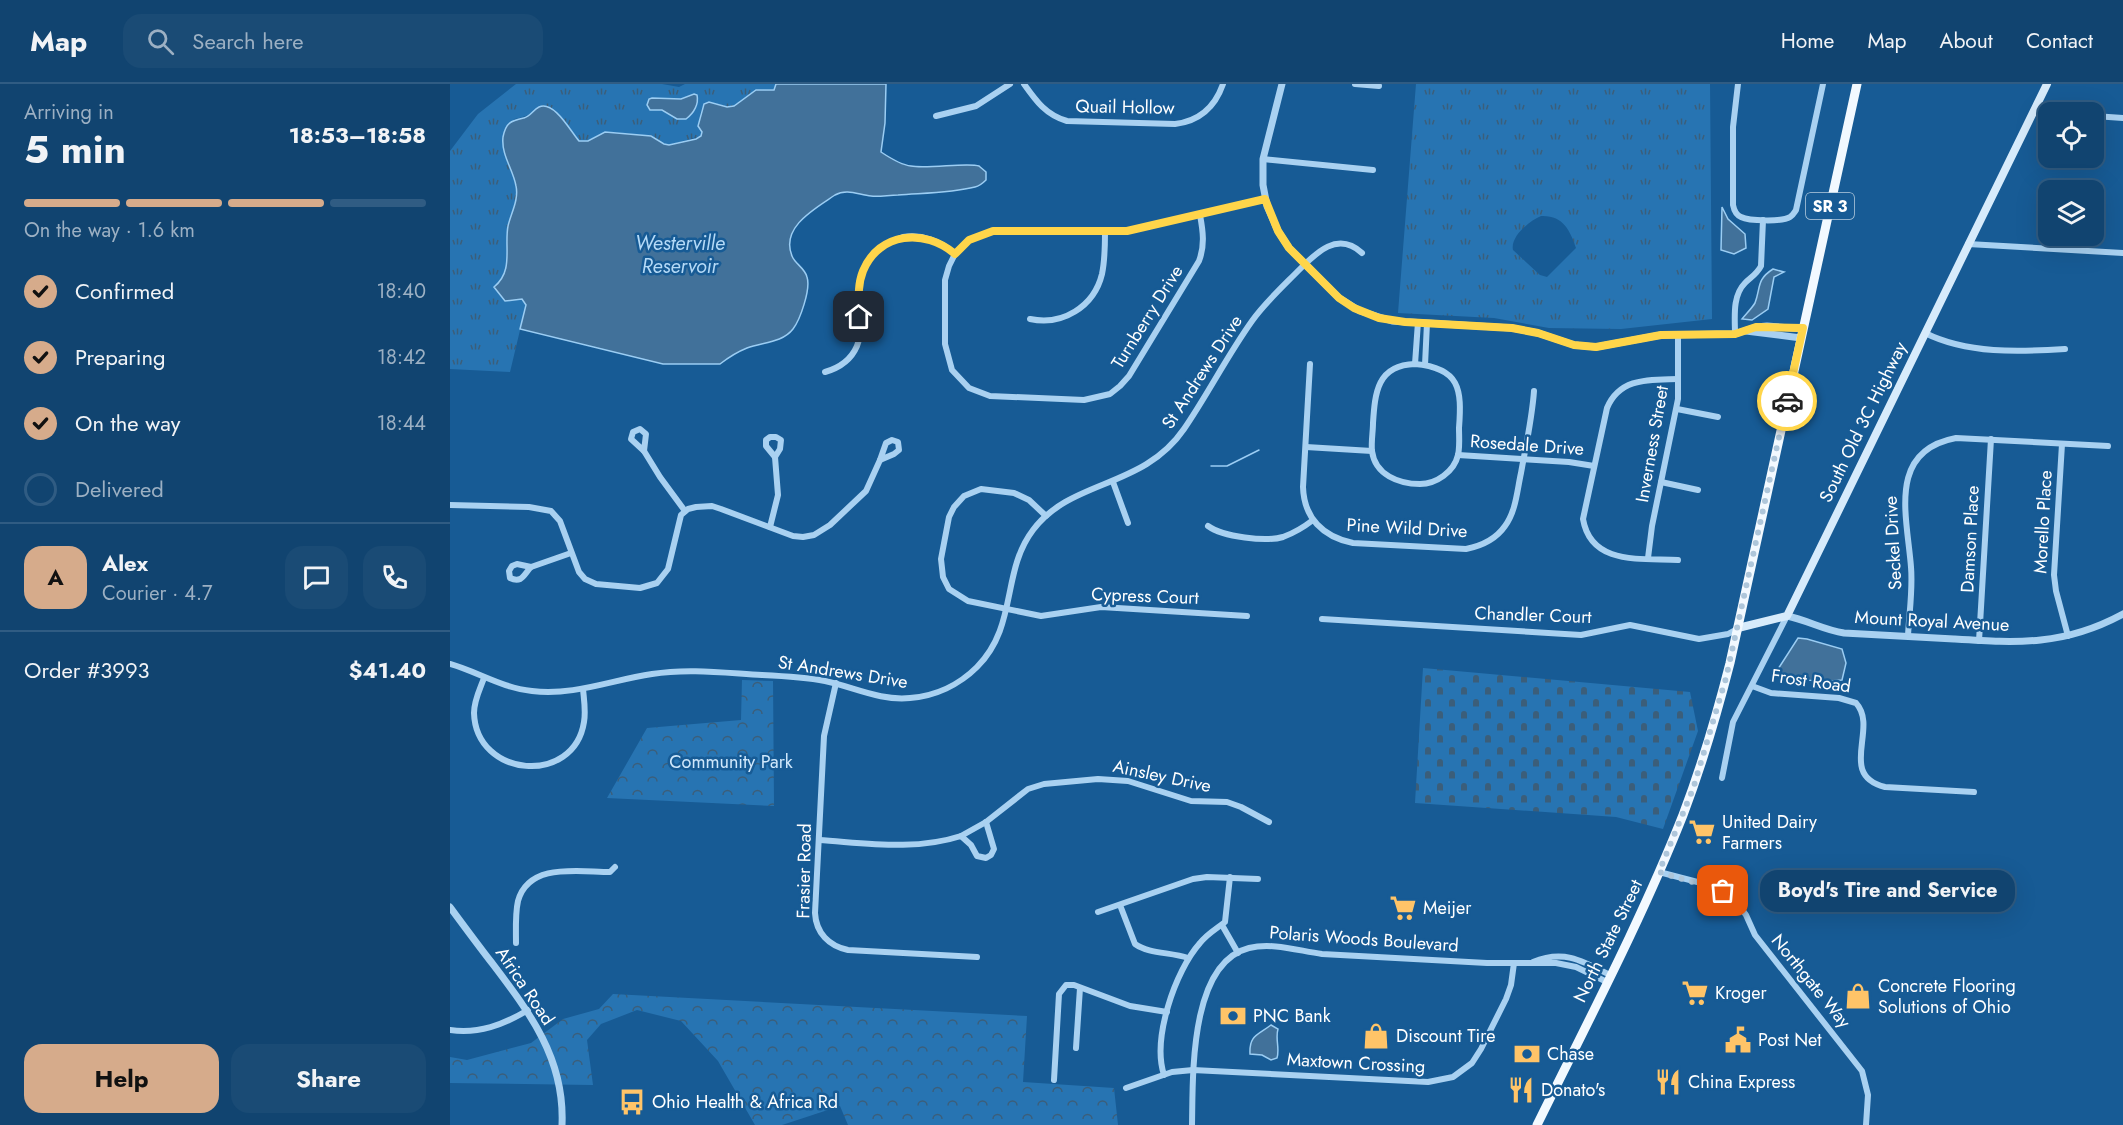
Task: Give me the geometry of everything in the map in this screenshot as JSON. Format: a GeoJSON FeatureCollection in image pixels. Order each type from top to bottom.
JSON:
{"type":"FeatureCollection","features":[{"type":"Feature","properties":{"kind":"main road","name":"SR 3"},"geometry":{"type":"LineString","coordinates":[[1738,628],[1857,84]]}},
{"type":"Feature","properties":{"kind":"main road","name":"South Old 3C Highway"},"geometry":{"type":"LineString","coordinates":[[1787,616],[2047,84]]}},
{"type":"Feature","properties":{"kind":"main road"},"geometry":{"type":"LineString","coordinates":[[1738,628],[1787,616]]}},
{"type":"Feature","properties":{"kind":"main road","name":"North State Street"},"geometry":{"type":"LineString","coordinates":[[1537,1125],[1659,872],[1683,814],[1704,755],[1738,628]]}},
{"type":"Feature","properties":{"kind":"street"},"geometry":{"type":"LineString","coordinates":[[936,116],[976,106],[1010,84]]}},
{"type":"Feature","properties":{"kind":"street","name":"Quail Hollow"},"geometry":{"type":"LineString","coordinates":[[1024,84],[1044,109],[1067,122],[1175,124],[1204,114],[1217,98],[1223,84]]}},
{"type":"Feature","properties":{"kind":"street"},"geometry":{"type":"LineString","coordinates":[[1282,84],[1263,159],[1265,199],[1278,231],[1289,248],[1339,298],[1354,308],[1379,318],[1512,328],[1538,333],[1574,345],[1596,347],[1655,336],[1735,334],[1756,327],[1802,333]]}},
{"type":"Feature","properties":{"kind":"street"},"geometry":{"type":"LineString","coordinates":[[1355,84],[1379,86]]}},
{"type":"Feature","properties":{"kind":"street"},"geometry":{"type":"LineString","coordinates":[[1738,84],[1733,128],[1733,205],[1740,217],[1763,220],[1786,219],[1796,210],[1823,84]]}},
{"type":"Feature","properties":{"kind":"street"},"geometry":{"type":"LineString","coordinates":[[2033,112],[2038,112]]}},
{"type":"Feature","properties":{"kind":"street"},"geometry":{"type":"LineString","coordinates":[[2104,117],[2123,118]]}},
{"type":"Feature","properties":{"kind":"street"},"geometry":{"type":"LineString","coordinates":[[1263,159],[1372,170]]}},
{"type":"Feature","properties":{"kind":"street"},"geometry":{"type":"LineString","coordinates":[[825,372],[844,364],[855,349],[859,335],[860,279],[867,262],[879,249],[896,239],[918,236],[939,243],[955,254],[969,240],[993,231],[1133,230],[1265,199]]}},
{"type":"Feature","properties":{"kind":"street","name":"Turnberry Drive"},"geometry":{"type":"LineString","coordinates":[[955,254],[945,280],[945,344],[950,366],[962,382],[973,390],[990,396],[1093,399],[1113,391],[1129,376],[1194,271],[1203,244],[1200,215]]}},
{"type":"Feature","properties":{"kind":"street"},"geometry":{"type":"LineString","coordinates":[[1735,334],[1736,304],[1741,288],[1761,266],[1763,220]]}},
{"type":"Feature","properties":{"kind":"street"},"geometry":{"type":"LineString","coordinates":[[1030,319],[1043,321],[1063,317],[1075,312],[1088,301],[1101,277],[1105,232]]}},
{"type":"Feature","properties":{"kind":"street","name":"St Andrews Drive"},"geometry":{"type":"LineString","coordinates":[[450,664],[507,686],[533,691],[556,692],[583,689],[651,674],[677,671],[804,678],[836,683],[871,694],[900,699],[916,698],[945,690],[967,676],[985,658],[1001,631],[1019,555],[1029,535],[1046,516],[1066,501],[1113,482],[1156,459],[1176,441],[1251,322],[1272,296],[1322,249],[1332,245],[1348,244],[1362,253]]}},
{"type":"Feature","properties":{"kind":"street"},"geometry":{"type":"LineString","coordinates":[[1968,244],[2123,253]]}},
{"type":"Feature","properties":{"kind":"street"},"geometry":{"type":"LineString","coordinates":[[1415,364],[1418,322]]}},
{"type":"Feature","properties":{"kind":"street"},"geometry":{"type":"LineString","coordinates":[[1425,365],[1428,323]]}},
{"type":"Feature","properties":{"kind":"street"},"geometry":{"type":"LineString","coordinates":[[1925,333],[1962,347],[2065,349]]}},
{"type":"Feature","properties":{"kind":"street","name":"Inverness Street"},"geometry":{"type":"LineString","coordinates":[[1648,558],[1652,526],[1677,409],[1678,334]]}},
{"type":"Feature","properties":{"kind":"street"},"geometry":{"type":"LineString","coordinates":[[1208,526],[1224,534],[1274,538],[1294,532],[1313,520],[1306,506],[1303,491],[1310,364]]}},
{"type":"Feature","properties":{"kind":"street"},"geometry":{"type":"LineString","coordinates":[[1415,364],[1445,372],[1458,388],[1461,407],[1458,454],[1452,467],[1438,480],[1423,484],[1408,484],[1391,479],[1382,471],[1372,451],[1375,397],[1378,384],[1395,369],[1415,364]]}},
{"type":"Feature","properties":{"kind":"street"},"geometry":{"type":"LineString","coordinates":[[1678,380],[1636,381],[1617,391],[1607,408],[1584,512],[1585,527],[1589,537],[1597,547],[1607,553],[1678,560]]}},
{"type":"Feature","properties":{"kind":"street","name":"Pine Wild Drive"},"geometry":{"type":"LineString","coordinates":[[1313,520],[1330,536],[1353,543],[1457,549],[1474,547],[1497,535],[1510,519],[1531,426],[1534,391]]}},
{"type":"Feature","properties":{"kind":"street"},"geometry":{"type":"LineString","coordinates":[[1677,409],[1718,417]]}},
{"type":"Feature","properties":{"kind":"street","name":"Seckel Drive"},"geometry":{"type":"LineString","coordinates":[[1908,636],[1911,573],[1905,497],[1908,474],[1913,463],[1923,452],[1939,442],[1956,438],[2108,446]]}},
{"type":"Feature","properties":{"kind":"street","name":"Damson Place"},"geometry":{"type":"LineString","coordinates":[[1979,641],[1991,440]]}},
{"type":"Feature","properties":{"kind":"street","name":"Morello Place"},"geometry":{"type":"LineString","coordinates":[[2062,444],[2054,574],[2055,591],[2068,636]]}},
{"type":"Feature","properties":{"kind":"street"},"geometry":{"type":"LineString","coordinates":[[1306,447],[1372,451]]}},
{"type":"Feature","properties":{"kind":"street"},"geometry":{"type":"LineString","coordinates":[[644,451],[685,511]]}},
{"type":"Feature","properties":{"kind":"street","name":"Rosedale Drive"},"geometry":{"type":"LineString","coordinates":[[1458,454],[1594,466]]}},
{"type":"Feature","properties":{"kind":"street"},"geometry":{"type":"LineString","coordinates":[[770,527],[778,495],[775,457]]}},
{"type":"Feature","properties":{"kind":"street"},"geometry":{"type":"LineString","coordinates":[[450,504],[529,507],[551,511],[560,521],[581,575],[590,582],[640,588],[651,586],[662,580],[667,572],[680,517],[685,511],[696,507],[712,506],[793,536],[814,535],[825,529],[866,491],[880,460]]}},
{"type":"Feature","properties":{"kind":"street"},"geometry":{"type":"LineString","coordinates":[[1113,482],[1128,523]]}},
{"type":"Feature","properties":{"kind":"street"},"geometry":{"type":"LineString","coordinates":[[1661,482],[1698,490]]}},
{"type":"Feature","properties":{"kind":"street","name":"Cypress Court"},"geometry":{"type":"LineString","coordinates":[[1046,516],[1025,498],[1014,493],[989,489],[967,494],[952,510],[941,559],[941,571],[946,584],[961,598],[1046,616],[1096,607],[1247,616]]}},
{"type":"Feature","properties":{"kind":"street"},"geometry":{"type":"LineString","coordinates":[[531,567],[571,553]]}},
{"type":"Feature","properties":{"kind":"street","name":"Mount Royal Avenue"},"geometry":{"type":"LineString","coordinates":[[1787,616],[1844,633],[2028,642],[2068,636],[2094,628],[2123,614]]}},
{"type":"Feature","properties":{"kind":"street","name":"South Old 3C Highway"},"geometry":{"type":"LineString","coordinates":[[1722,778],[1733,723],[1787,616]]}},
{"type":"Feature","properties":{"kind":"street","name":"Chandler Court"},"geometry":{"type":"LineString","coordinates":[[1322,619],[1581,635],[1620,626],[1636,626],[1700,639],[1728,634],[1738,628]]}},
{"type":"Feature","properties":{"kind":"street"},"geometry":{"type":"LineString","coordinates":[[484,678],[474,710],[477,730],[495,755],[509,763],[522,766],[540,766],[550,763],[565,754],[575,744],[584,720],[583,689]]}},
{"type":"Feature","properties":{"kind":"street","name":"Frasier Road"},"geometry":{"type":"LineString","coordinates":[[836,683],[824,736],[816,920],[821,932],[830,943],[841,949],[977,957]]}},
{"type":"Feature","properties":{"kind":"street","name":"Frost Road"},"geometry":{"type":"LineString","coordinates":[[1752,686],[1771,693],[1839,698],[1856,703],[1862,711],[1863,719],[1862,771],[1868,781],[1874,784],[1885,787],[1974,792]]}},
{"type":"Feature","properties":{"kind":"street","name":"Ainsley Drive"},"geometry":{"type":"LineString","coordinates":[[819,840],[916,845],[934,843],[961,836],[986,822],[1014,798],[1036,786],[1098,779],[1128,781],[1191,801],[1227,802],[1269,822]]}},
{"type":"Feature","properties":{"kind":"street"},"geometry":{"type":"LineString","coordinates":[[961,836],[971,845],[977,856],[988,857],[993,852],[994,845],[986,822]]}},
{"type":"Feature","properties":{"kind":"street"},"geometry":{"type":"LineString","coordinates":[[516,943],[519,900],[525,887],[536,878],[555,872],[610,872],[615,867]]}},
{"type":"Feature","properties":{"kind":"street","name":"Northgate Way"},"geometry":{"type":"LineString","coordinates":[[1659,872],[1723,891],[1736,901],[1746,915],[1755,935],[1862,1071],[1868,1095],[1866,1125]]}},
{"type":"Feature","properties":{"kind":"street"},"geometry":{"type":"LineString","coordinates":[[1098,912],[1193,879],[1230,877],[1258,879]]}},
{"type":"Feature","properties":{"kind":"street"},"geometry":{"type":"LineString","coordinates":[[1164,1075],[1160,1061],[1167,1012],[1188,958],[1206,937],[1222,925],[1226,917],[1230,877]]}},
{"type":"Feature","properties":{"kind":"street"},"geometry":{"type":"LineString","coordinates":[[1120,905],[1135,944],[1145,949],[1188,958]]}},
{"type":"Feature","properties":{"kind":"street","name":"Africa Road"},"geometry":{"type":"LineString","coordinates":[[450,907],[528,1010],[558,1075],[562,1098],[562,1125]]}},
{"type":"Feature","properties":{"kind":"street"},"geometry":{"type":"LineString","coordinates":[[1192,1125],[1195,1040],[1206,997],[1219,970],[1229,958],[1238,953],[1222,925]]}},
{"type":"Feature","properties":{"kind":"street","name":"Polaris Woods Boulevard"},"geometry":{"type":"LineString","coordinates":[[1238,953],[1250,948],[1264,947],[1299,949],[1322,954],[1530,964],[1545,957],[1570,957],[1581,961],[1608,978]]}},
{"type":"Feature","properties":{"kind":"street","name":"Maxtown Crossing"},"geometry":{"type":"LineString","coordinates":[[1126,1088],[1164,1075],[1193,1070],[1428,1082],[1452,1077],[1472,1063],[1481,1049],[1510,989],[1515,963]]}},
{"type":"Feature","properties":{"kind":"street"},"geometry":{"type":"LineString","coordinates":[[1054,1080],[1059,994],[1066,985],[1130,1006],[1167,1012]]}},
{"type":"Feature","properties":{"kind":"street"},"geometry":{"type":"LineString","coordinates":[[1076,1048],[1080,988]]}},
{"type":"Feature","properties":{"kind":"street"},"geometry":{"type":"LineString","coordinates":[[450,1030],[479,1030],[496,1026],[528,1010]]}},
{"type":"Feature","properties":{"kind":"green space"},"geometry":{"type":"Polygon","coordinates":[[[516,84],[662,84],[679,87],[685,84],[776,84],[774,89],[756,90],[734,106],[704,104],[700,115],[701,136],[669,145],[651,136],[613,132],[600,134],[588,141],[579,141],[564,120],[550,108],[514,119],[507,161],[514,178],[517,196],[507,228],[507,264],[500,282],[505,300],[522,299],[526,305],[510,372],[450,369],[450,151],[478,114],[516,84]]]}},
{"type":"Feature","properties":{"kind":"green space"},"geometry":{"type":"Polygon","coordinates":[[[1416,84],[1710,84],[1712,319],[1621,329],[1549,328],[1494,318],[1398,313],[1416,84]],[[1541,216],[1526,226],[1517,235],[1513,245],[1513,250],[1540,275],[1547,277],[1576,248],[1565,225],[1549,216],[1541,216]]]}},
{"type":"Feature","properties":{"kind":"green space"},"geometry":{"type":"Polygon","coordinates":[[[1423,668],[1690,692],[1698,731],[1663,829],[1616,817],[1415,803],[1423,668]]]}},
{"type":"Feature","properties":{"kind":"green space","name":"Community Park"},"geometry":{"type":"Polygon","coordinates":[[[742,680],[773,681],[774,806],[607,798],[647,728],[741,720],[742,680]]]}},
{"type":"Feature","properties":{"kind":"green space"},"geometry":{"type":"Polygon","coordinates":[[[613,994],[1027,1016],[1023,1082],[1114,1088],[1118,1125],[848,1125],[840,1106],[782,1125],[755,1125],[718,1061],[681,1021],[637,1010],[601,1024],[587,1040],[593,1085],[450,1083],[450,1057],[467,1060],[531,1043],[563,1019],[599,1009],[613,994]]]}},
{"type":"Feature","properties":{"kind":"water","name":"Westerville Reservoir"},"geometry":{"type":"Polygon","coordinates":[[[776,84],[886,84],[885,123],[881,152],[899,163],[911,166],[979,166],[986,172],[986,180],[975,187],[937,193],[877,196],[844,192],[835,195],[810,212],[795,227],[791,236],[792,256],[804,271],[808,282],[802,312],[796,325],[789,334],[772,342],[743,350],[720,364],[663,364],[520,329],[526,305],[522,299],[505,301],[494,287],[504,274],[506,266],[508,226],[517,191],[503,144],[504,132],[510,123],[545,106],[556,112],[579,141],[588,141],[605,132],[651,136],[669,145],[701,136],[702,132],[698,126],[704,104],[709,102],[727,107],[734,106],[756,90],[774,90],[776,84]]]}},
{"type":"Feature","properties":{"kind":"water"},"geometry":{"type":"Polygon","coordinates":[[[697,95],[697,105],[686,119],[677,119],[662,110],[650,110],[647,105],[649,99],[652,98],[681,99],[697,95]]]}},
{"type":"Feature","properties":{"kind":"water"},"geometry":{"type":"Polygon","coordinates":[[[1722,207],[1728,219],[1745,234],[1746,248],[1734,254],[1721,250],[1722,207]]]}},
{"type":"Feature","properties":{"kind":"water"},"geometry":{"type":"Polygon","coordinates":[[[1773,269],[1784,272],[1774,277],[1768,309],[1752,320],[1742,319],[1755,303],[1761,280],[1773,269]]]}},
{"type":"Feature","properties":{"kind":"water"},"geometry":{"type":"Polygon","coordinates":[[[1798,638],[1842,649],[1846,663],[1842,680],[1798,679],[1778,669],[1798,638]]]}},
{"type":"Feature","properties":{"kind":"water"},"geometry":{"type":"Polygon","coordinates":[[[1271,1025],[1278,1029],[1277,1058],[1271,1060],[1262,1055],[1250,1054],[1253,1039],[1271,1025]]]}},
{"type":"Feature","properties":{"kind":"waterway"},"geometry":{"type":"LineString","coordinates":[[1211,466],[1227,466],[1259,450]]}},
{"type":"Feature","properties":{"kind":"way so far"},"geometry":{"type":"LineString","coordinates":[[1723,891],[1659,872],[1693,789],[1726,678],[1787,401]]}},
{"type":"Feature","properties":{"kind":"place","name":"United Dairy Farmers"},"geometry":{"type":"Point","coordinates":[1702,832]}},
{"type":"Feature","properties":{"kind":"place","name":"Boyd's Tire and Service"},"geometry":{"type":"Point","coordinates":[1723,891]}},
{"type":"Feature","properties":{"kind":"place","name":"Meijer"},"geometry":{"type":"Point","coordinates":[1403,908]}},
{"type":"Feature","properties":{"kind":"place","name":"Kroger"},"geometry":{"type":"Point","coordinates":[1695,993]}},
{"type":"Feature","properties":{"kind":"place","name":"Concrete Flooring Solutions of Ohio"},"geometry":{"type":"Point","coordinates":[1858,996]}},
{"type":"Feature","properties":{"kind":"place","name":"PNC Bank"},"geometry":{"type":"Point","coordinates":[1233,1016]}},
{"type":"Feature","properties":{"kind":"place","name":"Discount Tire"},"geometry":{"type":"Point","coordinates":[1376,1036]}},
{"type":"Feature","properties":{"kind":"place","name":"Post Net"},"geometry":{"type":"Point","coordinates":[1738,1040]}},
{"type":"Feature","properties":{"kind":"place","name":"Chase"},"geometry":{"type":"Point","coordinates":[1527,1054]}},
{"type":"Feature","properties":{"kind":"place","name":"China Express"},"geometry":{"type":"Point","coordinates":[1668,1082]}},
{"type":"Feature","properties":{"kind":"place","name":"Donato's"},"geometry":{"type":"Point","coordinates":[1521,1090]}},
{"type":"Feature","properties":{"kind":"place","name":"Ohio Health & Africa Rd"},"geometry":{"type":"Point","coordinates":[632,1102]}},
{"type":"Feature","properties":{"kind":"route"},"geometry":{"type":"LineString","coordinates":[[859,317],[860,279],[867,262],[879,249],[896,239],[918,236],[939,243],[955,254],[969,240],[993,231],[1127,231],[1265,199],[1272,219],[1289,248],[1339,298],[1360,311],[1379,318],[1405,322],[1512,328],[1585,347],[1609,346],[1661,335],[1735,334],[1756,327],[1803,328],[1787,401]]}}]}
